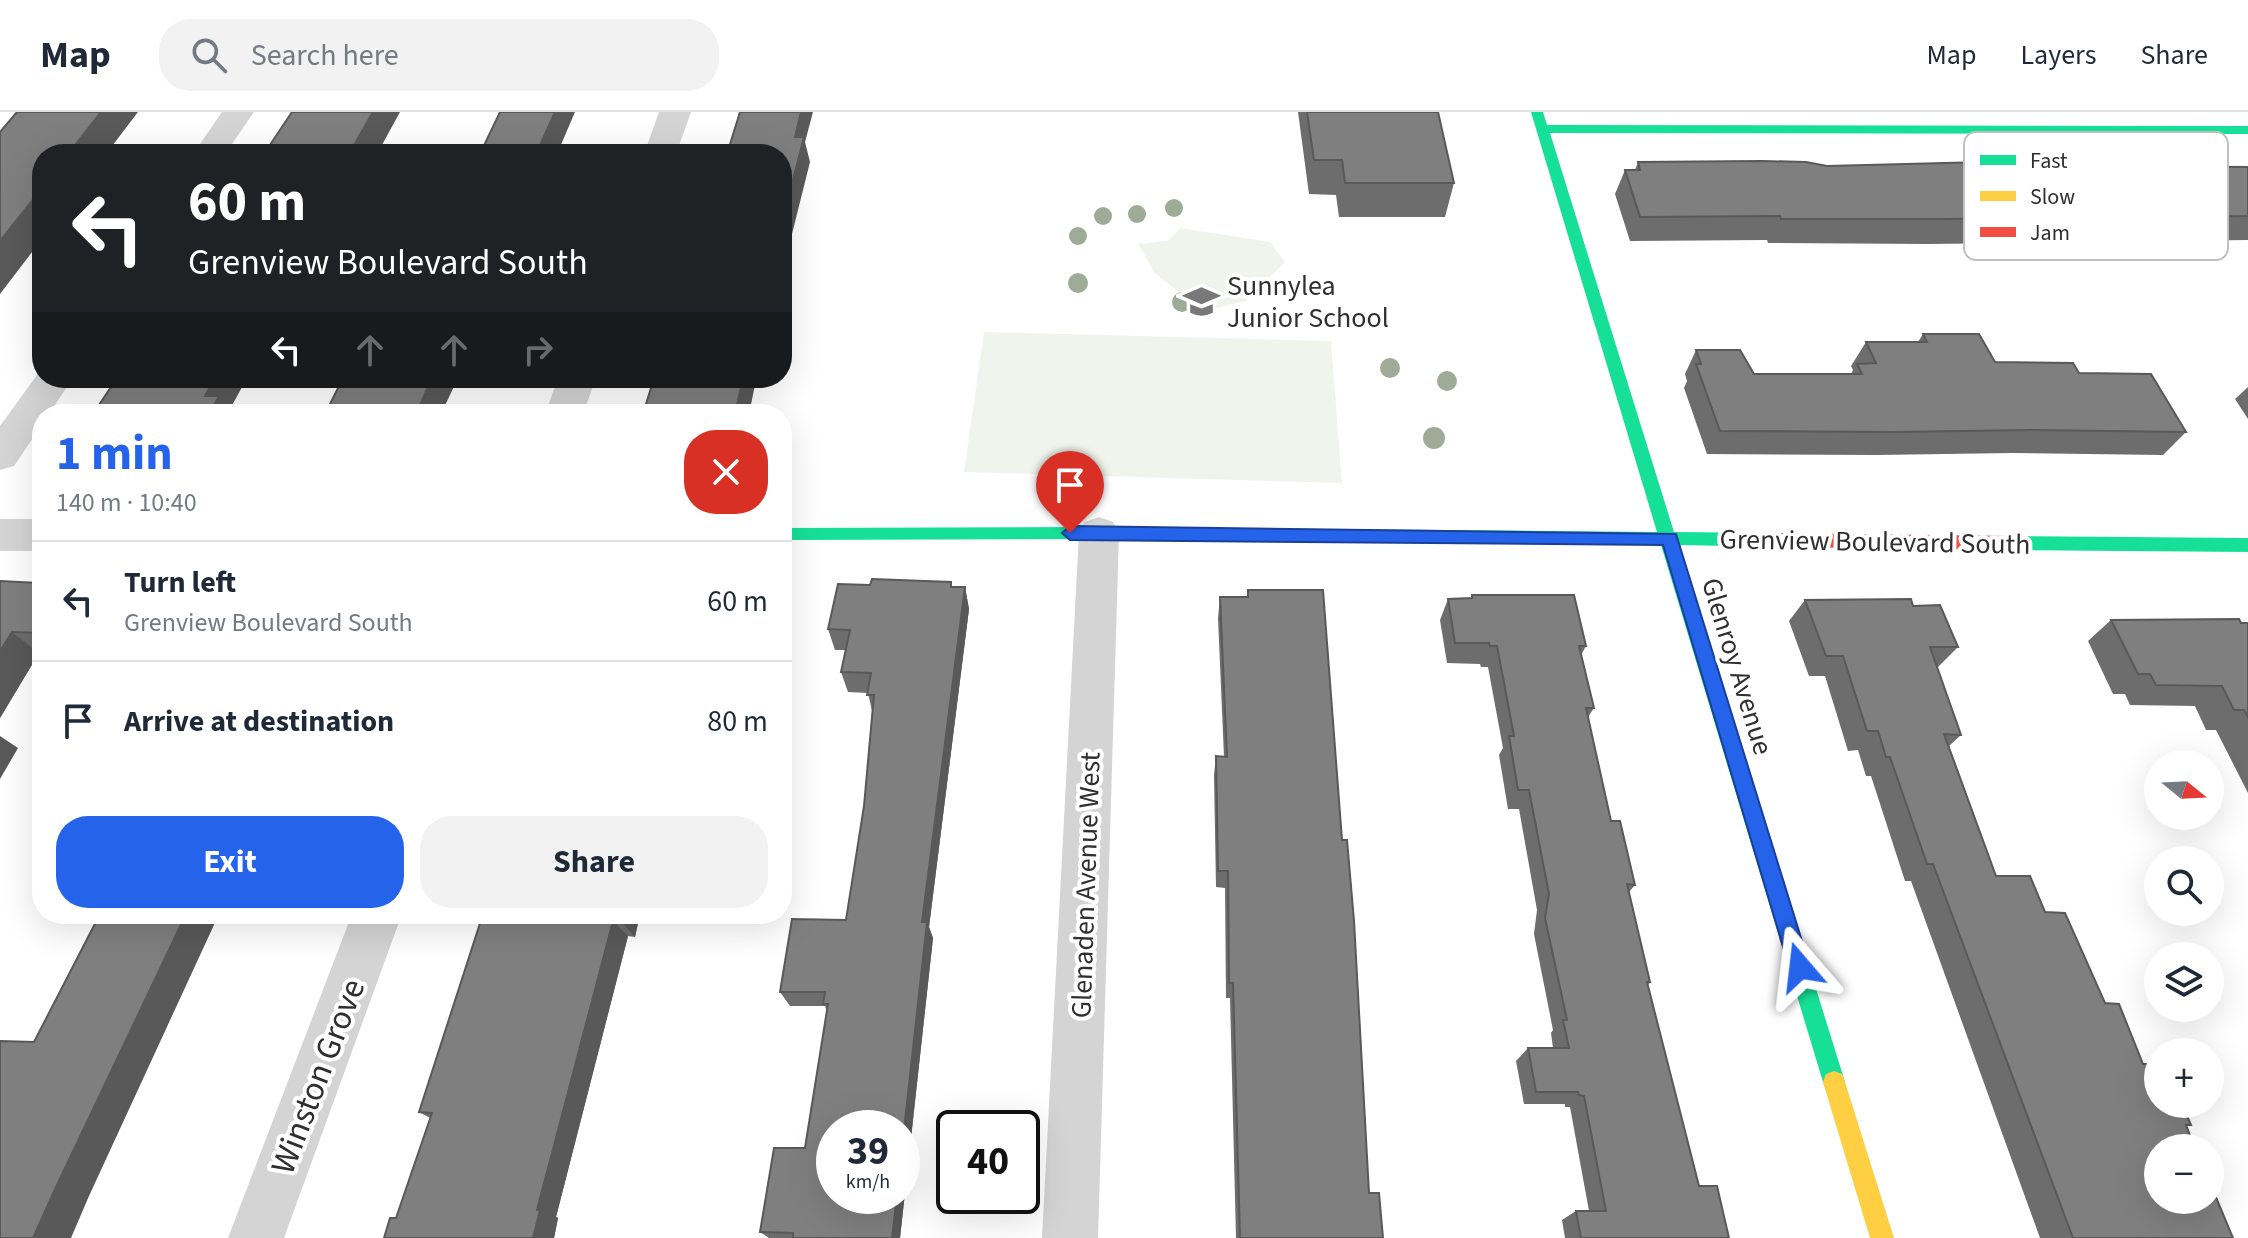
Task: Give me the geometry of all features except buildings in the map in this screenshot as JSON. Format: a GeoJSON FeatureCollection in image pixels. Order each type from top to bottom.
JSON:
{"type":"FeatureCollection","features":[{"type":"Feature","properties":{"kind":"street"},"geometry":{"type":"LineString","coordinates":[[216,144],[238,112]]}},
{"type":"Feature","properties":{"kind":"street"},"geometry":{"type":"LineString","coordinates":[[664,144],[675,112]]}},
{"type":"Feature","properties":{"kind":"street"},"geometry":{"type":"LineString","coordinates":[[1540,120],[2248,130]]}},
{"type":"Feature","properties":{"kind":"street","name":"Glenroy Avenue"},"geometry":{"type":"LineString","coordinates":[[1540,120],[1882,1238]]}},
{"type":"Feature","properties":{"kind":"street"},"geometry":{"type":"LineString","coordinates":[[0,456],[32,410]]}},
{"type":"Feature","properties":{"kind":"street","name":"Grenview Boulevard South"},"geometry":{"type":"LineString","coordinates":[[792,534],[1099,533],[2248,545]]}},
{"type":"Feature","properties":{"kind":"street","name":"Glenaden Avenue West"},"geometry":{"type":"LineString","coordinates":[[1070,1238],[1099,533]]}},
{"type":"Feature","properties":{"kind":"street"},"geometry":{"type":"LineString","coordinates":[[0,535],[32,535]]}},
{"type":"Feature","properties":{"kind":"street","name":"Winston Grove"},"geometry":{"type":"LineString","coordinates":[[256,1238],[373,924]]}},
{"type":"Feature","properties":{"kind":"shaded area"},"geometry":{"type":"Polygon","coordinates":[[[1181,228],[1270,242],[1285,262],[1246,301],[1202,311],[1155,273],[1138,244],[1167,241],[1181,228]]]}},
{"type":"Feature","properties":{"kind":"shaded area"},"geometry":{"type":"Polygon","coordinates":[[[984,332],[1331,341],[1342,483],[964,472],[984,332]]]}},
{"type":"Feature","properties":{"kind":"traffic: fast"},"geometry":{"type":"LineString","coordinates":[[1537,112],[1834,1082]]}},
{"type":"Feature","properties":{"kind":"traffic: fast"},"geometry":{"type":"LineString","coordinates":[[1542,129],[2248,130]]}},
{"type":"Feature","properties":{"kind":"traffic: fast"},"geometry":{"type":"LineString","coordinates":[[792,534],[1099,533],[1782,540]]}},
{"type":"Feature","properties":{"kind":"traffic: fast"},"geometry":{"type":"LineString","coordinates":[[2016,543],[2248,545]]}},
{"type":"Feature","properties":{"kind":"traffic: slow"},"geometry":{"type":"LineString","coordinates":[[1834,1082],[1882,1238]]}},
{"type":"Feature","properties":{"kind":"traffic: jam"},"geometry":{"type":"LineString","coordinates":[[1782,540],[2016,543]]}},
{"type":"Feature","properties":{"kind":"place","name":"Sunnylea Junior School"},"geometry":{"type":"Point","coordinates":[1201,301]}},
{"type":"Feature","properties":{"kind":"route"},"geometry":{"type":"LineString","coordinates":[[1070,533],[1670,539],[1800,967]]}}]}
